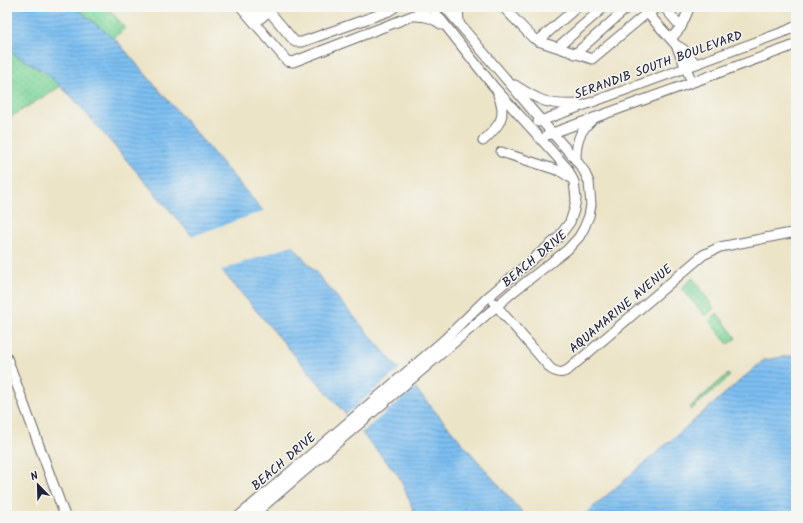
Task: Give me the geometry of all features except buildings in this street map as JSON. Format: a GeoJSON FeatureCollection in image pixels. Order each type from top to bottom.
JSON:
{"type":"FeatureCollection","features":[{"type":"Feature","properties":{"kind":"street"},"geometry":{"type":"LineString","coordinates":[[241,7],[287,60],[293,62],[412,16],[431,7],[494,87],[502,103],[502,118],[499,125],[483,141]]}},
{"type":"Feature","properties":{"kind":"street"},"geometry":{"type":"LineString","coordinates":[[253,20],[263,7]]}},
{"type":"Feature","properties":{"kind":"street"},"geometry":{"type":"LineString","coordinates":[[253,20],[269,11],[295,42],[302,42],[389,11],[395,7]]}},
{"type":"Feature","properties":{"kind":"street","name":"BEACH DRIVE"},"geometry":{"type":"LineString","coordinates":[[413,373],[567,250],[579,237],[584,228],[589,216],[591,205],[589,182],[584,171],[576,160],[445,7]]}},
{"type":"Feature","properties":{"kind":"street"},"geometry":{"type":"LineString","coordinates":[[458,7],[458,22]]}},
{"type":"Feature","properties":{"kind":"street"},"geometry":{"type":"LineString","coordinates":[[504,7],[533,38],[538,41],[592,59],[644,10],[660,7]]}},
{"type":"Feature","properties":{"kind":"street"},"geometry":{"type":"LineString","coordinates":[[538,41],[577,7]]}},
{"type":"Feature","properties":{"kind":"street"},"geometry":{"type":"LineString","coordinates":[[558,48],[604,7]]}},
{"type":"Feature","properties":{"kind":"street"},"geometry":{"type":"LineString","coordinates":[[575,54],[628,7]]}},
{"type":"Feature","properties":{"kind":"street"},"geometry":{"type":"LineString","coordinates":[[664,7],[681,26]]}},
{"type":"Feature","properties":{"kind":"street"},"geometry":{"type":"LineString","coordinates":[[673,42],[688,11],[684,7]]}},
{"type":"Feature","properties":{"kind":"street"},"geometry":{"type":"LineString","coordinates":[[644,10],[673,42],[683,49],[696,64]]}},
{"type":"Feature","properties":{"kind":"street"},"geometry":{"type":"LineString","coordinates":[[412,16],[426,16],[434,19],[449,31]]}},
{"type":"Feature","properties":{"kind":"street","name":"SERANDIB SOUTH BOULEVARD"},"geometry":{"type":"LineString","coordinates":[[529,125],[786,31],[796,26]]}},
{"type":"Feature","properties":{"kind":"street"},"geometry":{"type":"LineString","coordinates":[[673,42],[692,82]]}},
{"type":"Feature","properties":{"kind":"street"},"geometry":{"type":"LineString","coordinates":[[540,137],[796,44]]}},
{"type":"Feature","properties":{"kind":"street"},"geometry":{"type":"LineString","coordinates":[[507,80],[532,96],[545,101],[561,105],[587,103]]}},
{"type":"Feature","properties":{"kind":"street","name":"BEACH DRIVE"},"geometry":{"type":"LineString","coordinates":[[413,373],[488,297],[551,244],[566,229],[574,210],[576,199],[574,182],[567,168],[494,87]]}},
{"type":"Feature","properties":{"kind":"street"},"geometry":{"type":"LineString","coordinates":[[576,160],[577,141],[582,131],[596,116]]}},
{"type":"Feature","properties":{"kind":"street"},"geometry":{"type":"LineString","coordinates":[[501,152],[560,171],[574,182]]}},
{"type":"Feature","properties":{"kind":"street","name":"AQUAMARINE AVENUE"},"geometry":{"type":"LineString","coordinates":[[488,297],[551,369],[562,373],[703,255],[720,247],[796,232]]}},
{"type":"Feature","properties":{"kind":"street"},"geometry":{"type":"LineString","coordinates":[[509,296],[507,309],[512,324]]}},
{"type":"Feature","properties":{"kind":"street"},"geometry":{"type":"LineString","coordinates":[[7,358],[65,516]]}},
{"type":"Feature","properties":{"kind":"street"},"geometry":{"type":"LineString","coordinates":[[346,430],[413,373]]}},
{"type":"Feature","properties":{"kind":"street","name":"BEACH DRIVE"},"geometry":{"type":"LineString","coordinates":[[239,516],[346,430]]}},
{"type":"Feature","properties":{"kind":"street","name":"BEACH DRIVE"},"geometry":{"type":"LineString","coordinates":[[252,516],[346,430]]}},
{"type":"Feature","properties":{"kind":"green space"},"geometry":{"type":"Polygon","coordinates":[[[7,7],[108,7],[125,28],[61,86],[7,119],[7,7]]]}},
{"type":"Feature","properties":{"kind":"green space"},"geometry":{"type":"Polygon","coordinates":[[[693,278],[714,308],[705,316],[681,288],[693,278]]]}},
{"type":"Feature","properties":{"kind":"green space"},"geometry":{"type":"Polygon","coordinates":[[[717,313],[736,338],[728,344],[709,321],[717,313]]]}},
{"type":"Feature","properties":{"kind":"green space"},"geometry":{"type":"Polygon","coordinates":[[[728,374],[730,376],[691,410],[689,408],[728,374]]]}},
{"type":"Feature","properties":{"kind":"water"},"geometry":{"type":"Polygon","coordinates":[[[7,7],[75,7],[117,41],[525,516],[416,516],[398,475],[73,98],[46,73],[7,50],[7,7]]]}},
{"type":"Feature","properties":{"kind":"water"},"geometry":{"type":"Polygon","coordinates":[[[796,355],[796,516],[583,516],[764,360],[796,355]]]}},
{"type":"Feature","properties":{"kind":"pier"},"geometry":{"type":"Polygon","coordinates":[[[266,210],[295,244],[220,271],[190,237],[266,210]]]}},
{"type":"Feature","properties":{"kind":"pier"},"geometry":{"type":"Polygon","coordinates":[[[401,368],[417,386],[360,434],[344,416],[401,368]]]}}]}
